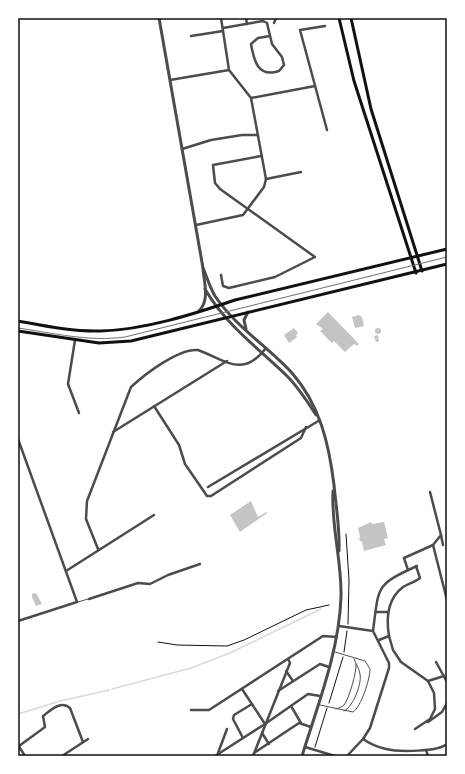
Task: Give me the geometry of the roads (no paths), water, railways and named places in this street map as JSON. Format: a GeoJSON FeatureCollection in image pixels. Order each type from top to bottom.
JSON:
{"type":"FeatureCollection","features":[{"type":"Feature","properties":{"kind":"main road"},"geometry":{"type":"LineString","coordinates":[[339,18],[354,81],[416,273]]}},
{"type":"Feature","properties":{"kind":"main road"},"geometry":{"type":"LineString","coordinates":[[351,18],[371,109],[422,271]]}},
{"type":"Feature","properties":{"kind":"main road"},"geometry":{"type":"LineString","coordinates":[[18,321],[99,331],[129,328],[298,284],[447,249]]}},
{"type":"Feature","properties":{"kind":"main road"},"geometry":{"type":"LineString","coordinates":[[18,331],[99,343],[124,342],[249,311],[416,273],[447,264]]}},
{"type":"Feature","properties":{"kind":"street"},"geometry":{"type":"LineString","coordinates":[[159,18],[203,268],[205,302],[199,311]]}},
{"type":"Feature","properties":{"kind":"street"},"geometry":{"type":"LineString","coordinates":[[196,225],[240,217],[248,209],[264,187],[266,179],[251,98],[229,70],[221,18]]}},
{"type":"Feature","properties":{"kind":"street"},"geometry":{"type":"LineString","coordinates":[[246,18],[247,24]]}},
{"type":"Feature","properties":{"kind":"street"},"geometry":{"type":"LineString","coordinates":[[274,23],[276,18]]}},
{"type":"Feature","properties":{"kind":"street"},"geometry":{"type":"LineString","coordinates":[[191,36],[263,21],[268,23],[272,44],[282,57],[284,64],[279,71],[267,74],[254,58],[251,44],[258,38],[270,36]]}},
{"type":"Feature","properties":{"kind":"street"},"geometry":{"type":"LineString","coordinates":[[325,26],[300,30],[327,130]]}},
{"type":"Feature","properties":{"kind":"street"},"geometry":{"type":"LineString","coordinates":[[170,80],[229,70]]}},
{"type":"Feature","properties":{"kind":"street"},"geometry":{"type":"LineString","coordinates":[[251,98],[315,86]]}},
{"type":"Feature","properties":{"kind":"street"},"geometry":{"type":"LineString","coordinates":[[182,149],[211,140],[242,135],[258,135]]}},
{"type":"Feature","properties":{"kind":"street"},"geometry":{"type":"LineString","coordinates":[[220,275],[223,286],[229,288],[275,277],[315,257],[217,186],[212,165],[262,156]]}},
{"type":"Feature","properties":{"kind":"street"},"geometry":{"type":"LineString","coordinates":[[266,179],[301,172]]}},
{"type":"Feature","properties":{"kind":"street"},"geometry":{"type":"LineString","coordinates":[[203,268],[214,294],[232,316],[300,383],[314,406],[330,452],[334,486],[333,503],[335,533],[339,551],[341,590],[339,626],[330,667],[302,756]]}},
{"type":"Feature","properties":{"kind":"street"},"geometry":{"type":"LineString","coordinates":[[204,288],[224,318],[301,391],[320,420]]}},
{"type":"Feature","properties":{"kind":"street"},"geometry":{"type":"LineString","coordinates":[[247,330],[244,320],[249,311]]}},
{"type":"Feature","properties":{"kind":"street"},"geometry":{"type":"LineString","coordinates":[[76,340],[68,384],[79,413]]}},
{"type":"Feature","properties":{"kind":"street"},"geometry":{"type":"LineString","coordinates":[[98,549],[86,519],[85,510],[87,499],[131,387],[141,377],[182,352],[191,349],[198,350],[238,365],[247,365],[266,348]]}},
{"type":"Feature","properties":{"kind":"street"},"geometry":{"type":"LineString","coordinates":[[113,432],[227,361]]}},
{"type":"Feature","properties":{"kind":"street"},"geometry":{"type":"LineString","coordinates":[[154,406],[179,445],[185,464],[207,496],[211,496],[301,438],[306,427]]}},
{"type":"Feature","properties":{"kind":"street"},"geometry":{"type":"LineString","coordinates":[[208,487],[320,420]]}},
{"type":"Feature","properties":{"kind":"street"},"geometry":{"type":"LineString","coordinates":[[18,439],[77,602],[18,621]]}},
{"type":"Feature","properties":{"kind":"street"},"geometry":{"type":"LineString","coordinates":[[430,492],[443,545]]}},
{"type":"Feature","properties":{"kind":"street"},"geometry":{"type":"LineString","coordinates":[[66,571],[98,549],[154,515]]}},
{"type":"Feature","properties":{"kind":"street"},"geometry":{"type":"LineString","coordinates":[[408,570],[404,558],[433,545],[441,535]]}},
{"type":"Feature","properties":{"kind":"street"},"geometry":{"type":"LineString","coordinates":[[433,545],[447,600]]}},
{"type":"Feature","properties":{"kind":"street"},"geometry":{"type":"LineString","coordinates":[[88,599],[138,583],[150,584],[168,575],[200,564]]}},
{"type":"Feature","properties":{"kind":"street"},"geometry":{"type":"LineString","coordinates":[[347,756],[363,739],[370,728],[389,668],[388,659],[373,631],[378,595],[384,584],[417,566],[420,578],[404,587],[395,595],[388,612],[387,624],[393,650],[401,662],[428,681],[434,693],[435,709],[426,723]]}},
{"type":"Feature","properties":{"kind":"street"},"geometry":{"type":"LineString","coordinates":[[376,612],[388,612]]}},
{"type":"Feature","properties":{"kind":"street"},"geometry":{"type":"LineString","coordinates":[[339,626],[373,631]]}},
{"type":"Feature","properties":{"kind":"street"},"geometry":{"type":"LineString","coordinates":[[191,710],[209,710],[324,636],[337,637]]}},
{"type":"Feature","properties":{"kind":"street"},"geometry":{"type":"LineString","coordinates":[[379,640],[389,636]]}},
{"type":"Feature","properties":{"kind":"street"},"geometry":{"type":"LineString","coordinates":[[253,755],[290,663],[288,658]]}},
{"type":"Feature","properties":{"kind":"street"},"geometry":{"type":"LineString","coordinates":[[436,662],[447,682]]}},
{"type":"Feature","properties":{"kind":"street"},"geometry":{"type":"LineString","coordinates":[[278,691],[320,664],[330,667]]}},
{"type":"Feature","properties":{"kind":"street"},"geometry":{"type":"LineString","coordinates":[[286,671],[293,681]]}},
{"type":"Feature","properties":{"kind":"street"},"geometry":{"type":"LineString","coordinates":[[428,681],[444,676]]}},
{"type":"Feature","properties":{"kind":"street"},"geometry":{"type":"LineString","coordinates":[[242,689],[265,724]]}},
{"type":"Feature","properties":{"kind":"street"},"geometry":{"type":"LineString","coordinates":[[216,755],[265,724],[308,694],[320,696]]}},
{"type":"Feature","properties":{"kind":"street"},"geometry":{"type":"LineString","coordinates":[[415,729],[439,716],[447,703]]}},
{"type":"Feature","properties":{"kind":"street"},"geometry":{"type":"LineString","coordinates":[[243,738],[232,719],[234,715],[252,704]]}},
{"type":"Feature","properties":{"kind":"street"},"geometry":{"type":"LineString","coordinates":[[25,756],[18,745],[45,727],[43,716],[57,706],[63,705],[70,708],[83,742]]}},
{"type":"Feature","properties":{"kind":"street"},"geometry":{"type":"LineString","coordinates":[[291,706],[301,723],[311,727]]}},
{"type":"Feature","properties":{"kind":"street"},"geometry":{"type":"LineString","coordinates":[[253,755],[301,723]]}},
{"type":"Feature","properties":{"kind":"street"},"geometry":{"type":"LineString","coordinates":[[216,755],[227,729]]}},
{"type":"Feature","properties":{"kind":"street"},"geometry":{"type":"LineString","coordinates":[[262,733],[268,744]]}},
{"type":"Feature","properties":{"kind":"street"},"geometry":{"type":"LineString","coordinates":[[62,756],[88,739]]}},
{"type":"Feature","properties":{"kind":"street"},"geometry":{"type":"LineString","coordinates":[[363,739],[373,745],[387,750],[438,749],[447,744]]}},
{"type":"Feature","properties":{"kind":"street"},"geometry":{"type":"LineString","coordinates":[[305,747],[335,756]]}},
{"type":"Feature","properties":{"kind":"street"},"geometry":{"type":"LineString","coordinates":[[425,756],[428,756],[426,750]]}},
{"type":"Feature","properties":{"kind":"lane"},"geometry":{"type":"LineString","coordinates":[[77,602],[88,599]]}},
{"type":"Feature","properties":{"kind":"lane"},"geometry":{"type":"LineString","coordinates":[[318,704],[344,712],[353,712],[359,707],[370,673],[369,665],[365,661],[343,656],[334,651]]}},
{"type":"Feature","properties":{"kind":"lane"},"geometry":{"type":"LineString","coordinates":[[344,712],[353,704],[360,679],[360,673],[353,658]]}},
{"type":"Feature","properties":{"kind":"lane"},"geometry":{"type":"LineString","coordinates":[[335,709],[346,703],[356,670],[356,664]]}},
{"type":"Feature","properties":{"kind":"waterway"},"geometry":{"type":"LineString","coordinates":[[112,689],[191,668],[230,653],[321,609]]}},
{"type":"Feature","properties":{"kind":"waterway"},"geometry":{"type":"LineString","coordinates":[[18,714],[60,701],[109,690]]}},
{"type":"Feature","properties":{"kind":"tram line"},"geometry":{"type":"LineString","coordinates":[[18,328],[85,338],[125,337],[447,257]]}}]}
